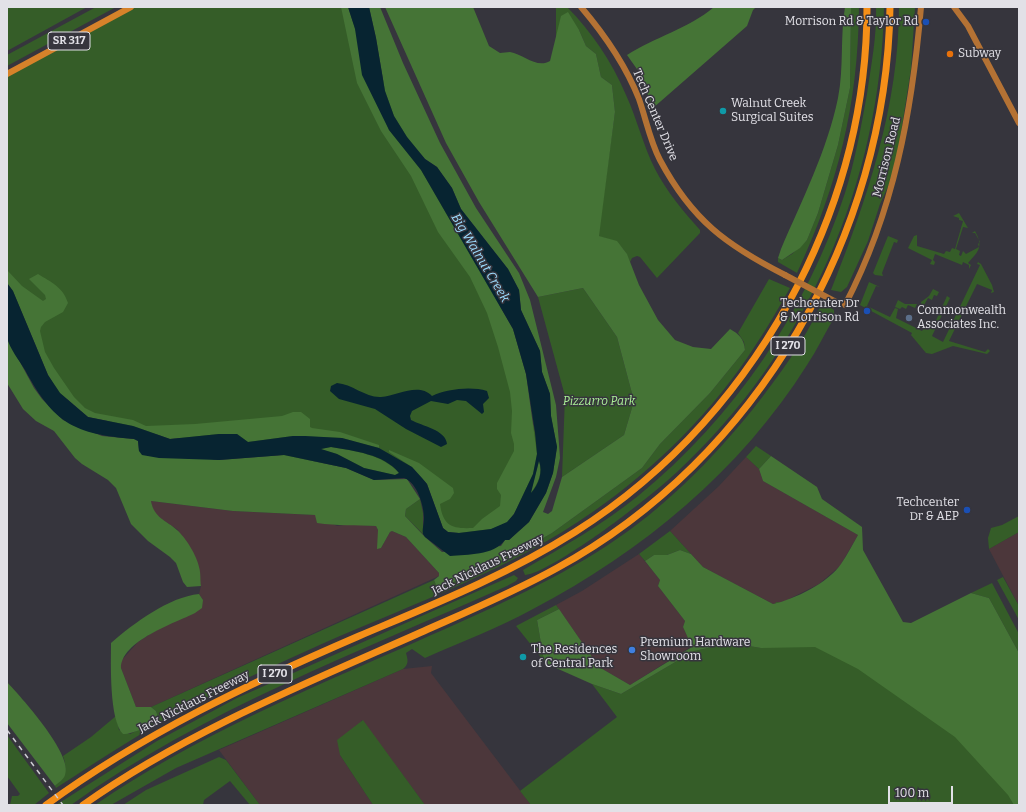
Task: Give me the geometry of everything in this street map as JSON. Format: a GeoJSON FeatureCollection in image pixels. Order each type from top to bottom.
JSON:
{"type":"FeatureCollection","features":[{"type":"Feature","properties":{"kind":"highway","name":"Jack Nicklaus Freeway"},"geometry":{"type":"LineString","coordinates":[[46,805],[94,772],[181,719],[252,684],[473,586],[543,552],[611,507],[674,454],[714,412],[755,358],[785,311],[813,256],[829,216],[847,162],[857,116],[867,39],[866,7]]}},
{"type":"Feature","properties":{"kind":"highway","name":"I 270"},"geometry":{"type":"LineString","coordinates":[[83,805],[147,763],[231,718],[500,597],[557,568],[590,549],[630,520],[686,473],[722,436],[768,378],[799,329],[824,282],[843,241],[858,199],[872,152],[884,83],[890,7]]}},
{"type":"Feature","properties":{"kind":"main road","name":"SR 317"},"geometry":{"type":"LineString","coordinates":[[7,74],[131,7]]}},
{"type":"Feature","properties":{"kind":"main road","name":"Tech Center Drive"},"geometry":{"type":"LineString","coordinates":[[581,7],[597,26],[626,72],[638,98],[660,158],[677,189],[699,216],[723,239],[749,257],[836,302]]}},
{"type":"Feature","properties":{"kind":"main road","name":"Morrison Road"},"geometry":{"type":"LineString","coordinates":[[845,305],[873,242],[891,191],[900,158],[913,87],[921,7]]}},
{"type":"Feature","properties":{"kind":"main road"},"geometry":{"type":"LineString","coordinates":[[954,7],[968,26],[1019,123]]}},
{"type":"Feature","properties":{"kind":"shaded area"},"geometry":{"type":"Polygon","coordinates":[[[746,457],[759,469],[763,481],[858,535],[840,566],[819,584],[785,601],[773,604],[703,567],[670,531],[719,486],[746,457]]]}},
{"type":"Feature","properties":{"kind":"shaded area"},"geometry":{"type":"Polygon","coordinates":[[[151,501],[233,511],[315,515],[337,526],[350,524],[376,526],[381,548],[392,531],[406,537],[439,573],[439,576],[151,707],[136,707],[121,668],[121,661],[138,642],[203,600],[199,594],[201,586],[178,530],[157,516],[153,511],[151,501]]]}},
{"type":"Feature","properties":{"kind":"shaded area"},"geometry":{"type":"Polygon","coordinates":[[[1019,532],[1019,606],[989,549],[1019,532]]]}},
{"type":"Feature","properties":{"kind":"shaded area"},"geometry":{"type":"Polygon","coordinates":[[[639,554],[660,580],[658,586],[685,621],[683,627],[692,646],[630,685],[599,667],[556,605],[582,591],[639,554]]]}},
{"type":"Feature","properties":{"kind":"shaded area"},"geometry":{"type":"Polygon","coordinates":[[[432,666],[431,673],[531,805],[425,805],[362,720],[340,755],[373,805],[260,805],[219,750],[403,669],[432,666]]]}},
{"type":"Feature","properties":{"kind":"green space"},"geometry":{"type":"Polygon","coordinates":[[[7,7],[87,7],[7,51],[7,7]]]}},
{"type":"Feature","properties":{"kind":"green space"},"geometry":{"type":"Polygon","coordinates":[[[96,7],[116,7],[7,66],[7,55],[96,7]]]}},
{"type":"Feature","properties":{"kind":"green space"},"geometry":{"type":"Polygon","coordinates":[[[131,7],[345,7],[512,330],[543,468],[539,488],[488,538],[444,529],[428,481],[121,428],[57,393],[7,278],[7,74],[131,7]]]}},
{"type":"Feature","properties":{"kind":"green space"},"geometry":{"type":"Polygon","coordinates":[[[341,7],[348,7],[389,130],[421,170],[513,329],[526,374],[537,454],[533,474],[514,514],[507,523],[491,529],[459,533],[448,532],[443,528],[427,484],[412,467],[389,452],[389,450],[419,463],[453,488],[454,493],[450,499],[440,504],[443,517],[446,522],[454,527],[473,528],[482,519],[500,506],[501,495],[497,489],[497,483],[514,451],[511,433],[512,411],[510,392],[487,313],[470,277],[438,232],[411,176],[381,131],[357,83],[341,7]]]}},
{"type":"Feature","properties":{"kind":"green space"},"geometry":{"type":"Polygon","coordinates":[[[369,7],[380,7],[403,63],[440,143],[476,208],[519,273],[530,300],[556,405],[560,458],[556,477],[543,512],[548,514],[552,511],[562,477],[624,435],[634,401],[617,337],[583,288],[538,297],[479,202],[446,143],[385,7],[473,7],[489,46],[500,53],[515,53],[540,63],[550,61],[561,16],[568,12],[579,30],[586,46],[596,54],[601,77],[612,85],[615,112],[599,236],[617,241],[627,254],[639,285],[658,320],[675,340],[693,347],[711,349],[730,329],[740,337],[744,343],[745,350],[710,393],[660,444],[642,468],[552,533],[508,558],[440,588],[436,585],[434,580],[439,576],[439,573],[406,537],[392,531],[381,548],[377,549],[378,530],[376,526],[317,523],[315,515],[233,511],[151,501],[158,515],[180,533],[191,547],[196,558],[200,569],[201,586],[187,587],[183,582],[176,563],[148,541],[131,524],[116,488],[108,480],[82,464],[75,458],[54,431],[36,421],[23,409],[7,383],[7,338],[34,388],[42,399],[63,420],[102,436],[134,439],[138,441],[139,451],[219,460],[284,455],[346,468],[374,480],[407,479],[420,499],[406,509],[405,516],[442,552],[501,546],[505,540],[509,540],[529,522],[546,493],[553,473],[557,447],[551,416],[550,394],[542,372],[540,351],[521,310],[519,290],[508,269],[461,209],[452,188],[437,167],[425,159],[407,137],[394,116],[385,91],[369,7]]]}},
{"type":"Feature","properties":{"kind":"green space"},"geometry":{"type":"Polygon","coordinates":[[[556,7],[567,7],[601,48],[626,95],[655,169],[665,186],[687,216],[700,230],[700,233],[657,278],[640,257],[637,256],[632,258],[630,262],[622,247],[610,240],[598,236],[615,112],[612,85],[601,77],[596,54],[586,46],[579,30],[556,37],[556,7]]]}},
{"type":"Feature","properties":{"kind":"green space"},"geometry":{"type":"Polygon","coordinates":[[[714,7],[756,7],[753,10],[747,26],[653,108],[639,72],[627,55],[704,15],[714,7]]]}},
{"type":"Feature","properties":{"kind":"green space"},"geometry":{"type":"Polygon","coordinates":[[[845,7],[851,7],[850,88],[838,145],[818,213],[807,240],[800,248],[782,260],[778,258],[781,249],[821,156],[838,98],[842,64],[845,7]]]}},
{"type":"Feature","properties":{"kind":"green space"},"geometry":{"type":"Polygon","coordinates":[[[851,7],[859,7],[855,78],[850,111],[843,144],[824,208],[797,273],[778,262],[778,258],[782,260],[792,254],[807,240],[818,213],[838,145],[850,88],[851,7]]]}},
{"type":"Feature","properties":{"kind":"green space"},"geometry":{"type":"Polygon","coordinates":[[[876,7],[884,7],[880,72],[869,137],[851,200],[828,260],[798,319],[763,374],[723,425],[677,472],[622,517],[589,541],[560,560],[534,573],[525,575],[523,570],[597,526],[638,496],[673,465],[706,432],[736,397],[788,320],[810,279],[829,236],[849,181],[858,144],[872,62],[875,40],[876,7]]]}},
{"type":"Feature","properties":{"kind":"green space"},"geometry":{"type":"Polygon","coordinates":[[[899,7],[915,7],[911,69],[899,145],[891,180],[880,204],[868,241],[847,287],[841,292],[831,290],[857,222],[887,116],[898,44],[899,7]]]}},
{"type":"Feature","properties":{"kind":"green space"},"geometry":{"type":"Polygon","coordinates":[[[959,213],[968,228],[963,227],[956,249],[960,251],[959,255],[961,256],[963,251],[966,254],[979,247],[975,256],[968,263],[971,265],[969,269],[969,265],[963,262],[962,265],[935,254],[933,260],[935,262],[934,265],[930,264],[932,260],[908,248],[914,236],[917,235],[917,246],[944,254],[946,251],[950,252],[952,248],[955,249],[963,221],[959,220],[959,218],[953,216],[959,213]]]}},
{"type":"Feature","properties":{"kind":"green space"},"geometry":{"type":"Polygon","coordinates":[[[888,236],[898,240],[897,243],[894,242],[882,273],[883,276],[875,275],[873,273],[888,236]]]}},
{"type":"Feature","properties":{"kind":"green space"},"geometry":{"type":"Polygon","coordinates":[[[978,262],[981,264],[994,292],[991,293],[992,290],[977,284],[949,341],[985,352],[988,349],[990,351],[987,354],[953,346],[932,354],[926,353],[911,335],[912,333],[860,305],[869,282],[880,287],[876,286],[867,306],[890,317],[895,308],[898,309],[896,318],[922,331],[924,328],[928,330],[930,326],[933,327],[947,296],[950,298],[932,336],[943,342],[980,265],[977,264],[978,262]]]}},
{"type":"Feature","properties":{"kind":"green space"},"geometry":{"type":"Polygon","coordinates":[[[7,270],[22,286],[43,301],[46,299],[45,295],[29,279],[38,274],[52,282],[66,297],[68,303],[63,312],[45,322],[41,327],[40,331],[45,352],[74,397],[85,408],[95,413],[133,420],[146,426],[195,424],[282,416],[293,412],[301,412],[310,419],[310,427],[312,428],[340,432],[379,445],[379,448],[342,438],[293,436],[248,442],[237,434],[219,434],[170,439],[133,426],[88,417],[60,393],[48,375],[13,291],[7,283],[7,270]]]}},
{"type":"Feature","properties":{"kind":"green space"},"geometry":{"type":"Polygon","coordinates":[[[769,279],[790,288],[739,370],[702,415],[661,457],[640,476],[594,511],[563,532],[497,568],[324,643],[192,705],[140,735],[56,788],[55,786],[65,772],[63,756],[91,737],[116,716],[119,730],[130,734],[154,722],[158,717],[156,711],[151,707],[434,580],[436,585],[441,588],[508,558],[552,533],[642,468],[660,444],[710,393],[745,350],[744,342],[738,333],[769,279]]]}},
{"type":"Feature","properties":{"kind":"green space","name":"Pizzurro Park"},"geometry":{"type":"Polygon","coordinates":[[[583,288],[617,337],[634,401],[624,435],[562,477],[565,396],[538,297],[583,288]]]}},
{"type":"Feature","properties":{"kind":"green space"},"geometry":{"type":"Polygon","coordinates":[[[933,289],[939,292],[937,296],[934,295],[932,300],[928,298],[923,307],[921,306],[921,302],[929,296],[933,289]]]}},
{"type":"Feature","properties":{"kind":"green space"},"geometry":{"type":"Polygon","coordinates":[[[898,300],[905,304],[917,304],[915,308],[908,305],[906,309],[902,307],[900,309],[895,307],[898,300]]]}},
{"type":"Feature","properties":{"kind":"green space"},"geometry":{"type":"Polygon","coordinates":[[[822,303],[834,310],[834,318],[807,365],[781,403],[752,439],[720,473],[686,505],[613,562],[533,609],[479,635],[425,658],[412,649],[406,653],[408,662],[403,669],[176,768],[111,805],[95,805],[172,757],[212,736],[293,696],[515,597],[539,585],[608,545],[667,500],[703,465],[737,428],[782,371],[799,345],[822,303]]]}},
{"type":"Feature","properties":{"kind":"green space"},"geometry":{"type":"Polygon","coordinates":[[[756,446],[771,456],[759,469],[746,457],[756,446]]]}},
{"type":"Feature","properties":{"kind":"green space"},"geometry":{"type":"Polygon","coordinates":[[[331,447],[376,457],[384,461],[399,473],[395,475],[364,468],[337,454],[320,449],[331,447]]]}},
{"type":"Feature","properties":{"kind":"green space"},"geometry":{"type":"Polygon","coordinates":[[[771,456],[817,487],[822,499],[862,527],[863,550],[903,622],[911,623],[971,593],[989,598],[1019,653],[1019,805],[1014,805],[1008,795],[955,737],[858,669],[815,647],[761,648],[731,643],[694,651],[621,694],[592,684],[547,664],[544,661],[537,620],[559,609],[599,667],[630,685],[692,647],[683,627],[685,621],[658,586],[660,580],[645,561],[654,555],[667,555],[680,550],[691,554],[703,567],[773,604],[801,594],[828,578],[841,564],[858,535],[763,481],[759,469],[771,456]]]}},
{"type":"Feature","properties":{"kind":"green space"},"geometry":{"type":"Polygon","coordinates":[[[539,461],[539,478],[530,494],[539,461]]]}},
{"type":"Feature","properties":{"kind":"green space"},"geometry":{"type":"Polygon","coordinates":[[[420,499],[423,513],[423,534],[405,516],[406,509],[420,499]]]}},
{"type":"Feature","properties":{"kind":"green space"},"geometry":{"type":"Polygon","coordinates":[[[1019,516],[1019,532],[989,549],[988,538],[991,528],[1002,525],[1019,516]]]}},
{"type":"Feature","properties":{"kind":"green space"},"geometry":{"type":"Polygon","coordinates":[[[670,531],[691,554],[680,550],[667,555],[654,555],[645,561],[639,554],[670,531]]]}},
{"type":"Feature","properties":{"kind":"green space"},"geometry":{"type":"Polygon","coordinates":[[[514,575],[518,578],[516,581],[507,586],[339,659],[228,711],[174,740],[122,771],[71,805],[56,805],[157,741],[237,698],[514,575]]]}},
{"type":"Feature","properties":{"kind":"green space"},"geometry":{"type":"Polygon","coordinates":[[[1003,577],[1019,606],[1019,620],[997,580],[1003,577]]]}},
{"type":"Feature","properties":{"kind":"green space"},"geometry":{"type":"Polygon","coordinates":[[[992,583],[1019,634],[1019,653],[989,598],[971,593],[992,583]]]}},
{"type":"Feature","properties":{"kind":"green space"},"geometry":{"type":"Polygon","coordinates":[[[199,594],[203,600],[202,608],[195,613],[150,634],[130,649],[123,658],[121,668],[136,707],[151,707],[156,711],[158,717],[142,729],[132,733],[123,734],[118,727],[113,704],[111,643],[130,627],[152,612],[176,600],[199,594]]]}},
{"type":"Feature","properties":{"kind":"green space"},"geometry":{"type":"Polygon","coordinates":[[[776,602],[830,609],[1019,716],[1019,805],[531,805],[520,791],[617,717],[592,684],[621,694],[694,651],[731,643],[761,648],[776,602]]]}},
{"type":"Feature","properties":{"kind":"green space"},"geometry":{"type":"Polygon","coordinates":[[[556,605],[559,609],[537,620],[544,661],[516,626],[556,605]]]}},
{"type":"Feature","properties":{"kind":"green space"},"geometry":{"type":"Polygon","coordinates":[[[7,682],[44,726],[62,754],[66,766],[65,775],[55,786],[7,723],[7,682]]]}},
{"type":"Feature","properties":{"kind":"green space"},"geometry":{"type":"Polygon","coordinates":[[[363,720],[425,805],[373,805],[340,755],[337,740],[363,720]]]}},
{"type":"Feature","properties":{"kind":"green space"},"geometry":{"type":"Polygon","coordinates":[[[7,735],[49,793],[34,805],[10,805],[12,796],[18,796],[20,794],[7,776],[7,735]]]}},
{"type":"Feature","properties":{"kind":"green space"},"geometry":{"type":"Polygon","coordinates":[[[219,757],[226,760],[260,805],[250,805],[230,781],[204,800],[203,805],[123,805],[146,790],[219,757]]]}},
{"type":"Feature","properties":{"kind":"water","name":"Big Walnut Creek"},"geometry":{"type":"Polygon","coordinates":[[[348,7],[369,7],[385,91],[394,116],[407,137],[425,159],[437,167],[452,188],[461,209],[508,269],[519,290],[521,310],[540,351],[542,372],[550,394],[551,416],[557,447],[553,473],[546,493],[529,522],[509,540],[505,540],[494,549],[487,552],[450,556],[425,537],[423,534],[423,507],[419,495],[413,484],[404,478],[374,480],[346,468],[284,455],[219,460],[159,458],[142,455],[139,451],[138,441],[134,439],[96,434],[81,429],[68,423],[46,403],[8,342],[6,333],[7,283],[13,291],[48,375],[60,393],[88,417],[133,426],[170,439],[219,434],[237,434],[248,442],[293,436],[342,438],[379,448],[412,467],[427,484],[443,528],[448,532],[459,533],[491,529],[507,522],[514,514],[533,474],[537,454],[526,374],[513,329],[421,170],[389,130],[362,75],[355,29],[348,7]],[[331,447],[321,449],[337,454],[364,468],[395,475],[399,473],[385,461],[377,457],[331,447]],[[539,461],[531,493],[540,478],[541,469],[539,461]]]}},
{"type":"Feature","properties":{"kind":"water"},"geometry":{"type":"Polygon","coordinates":[[[337,383],[375,397],[414,390],[421,390],[432,396],[452,390],[481,389],[487,391],[489,398],[483,404],[484,412],[482,414],[466,401],[457,400],[448,404],[431,401],[412,411],[410,416],[411,420],[433,429],[446,439],[447,444],[441,447],[406,429],[375,409],[339,399],[330,391],[331,386],[337,383]]]}},
{"type":"Feature","properties":{"kind":"railway"},"geometry":{"type":"LineString","coordinates":[[7,730],[63,805]]}},
{"type":"Feature","properties":{"kind":"place","name":"Morrison Rd & Taylor Rd"},"geometry":{"type":"Point","coordinates":[926,22]}},
{"type":"Feature","properties":{"kind":"place","name":"Subway"},"geometry":{"type":"Point","coordinates":[950,54]}},
{"type":"Feature","properties":{"kind":"place","name":"Walnut Creek Surgical Suites"},"geometry":{"type":"Point","coordinates":[723,111]}},
{"type":"Feature","properties":{"kind":"place","name":"Techcenter Dr & Morrison Rd"},"geometry":{"type":"Point","coordinates":[867,311]}},
{"type":"Feature","properties":{"kind":"place","name":"Commonwealth Associates Inc."},"geometry":{"type":"Point","coordinates":[909,318]}},
{"type":"Feature","properties":{"kind":"place","name":"Techcenter Dr & AEP"},"geometry":{"type":"Point","coordinates":[967,510]}},
{"type":"Feature","properties":{"kind":"place","name":"Premium Hardware Showroom"},"geometry":{"type":"Point","coordinates":[632,650]}},
{"type":"Feature","properties":{"kind":"place","name":"The Residences of Central Park"},"geometry":{"type":"Point","coordinates":[523,657]}}]}
